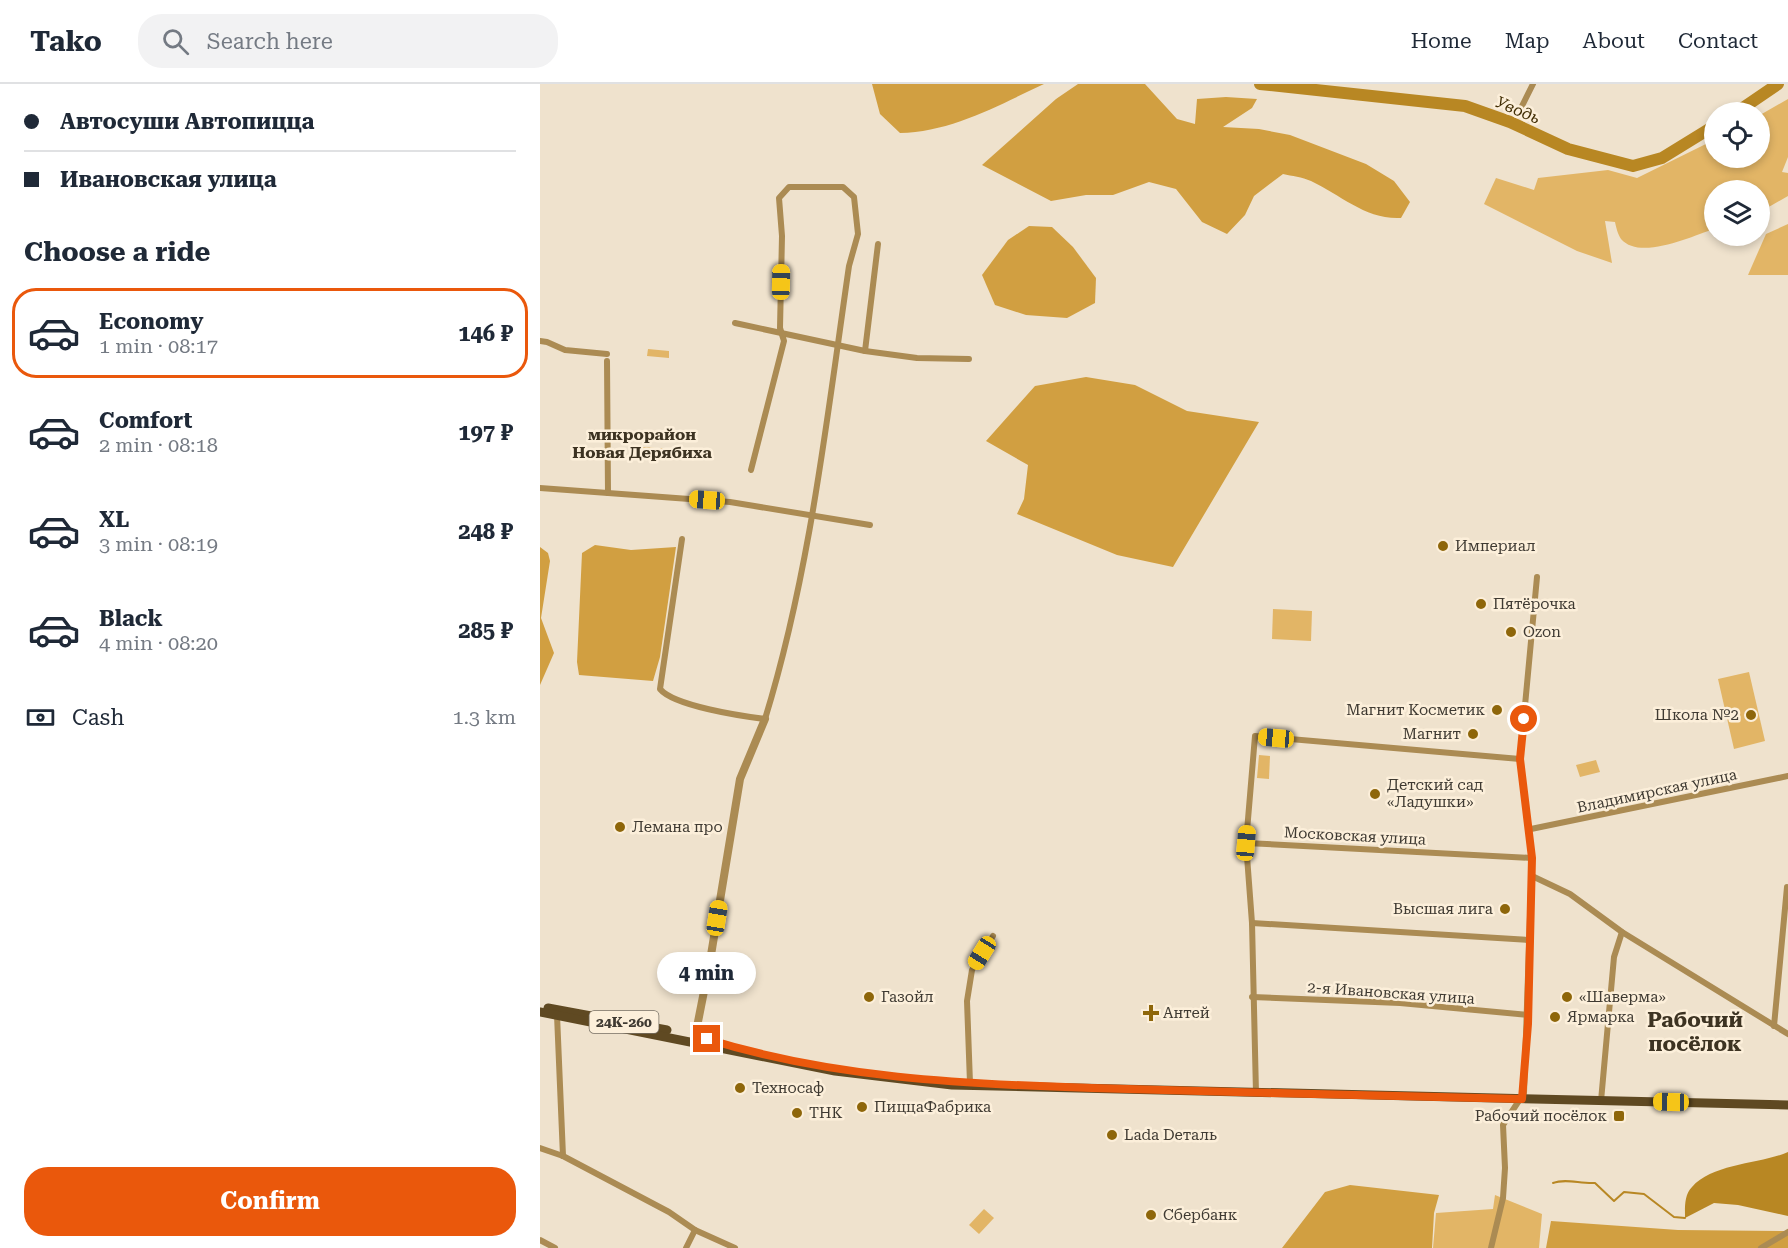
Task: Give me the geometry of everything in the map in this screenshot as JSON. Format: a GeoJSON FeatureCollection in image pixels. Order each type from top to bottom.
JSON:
{"type":"FeatureCollection","features":[{"type":"Feature","properties":{"kind":"main road","name":"24К-260"},"geometry":{"type":"LineString","coordinates":[[540,1007],[871,1077],[952,1085],[1788,1105]]}},
{"type":"Feature","properties":{"kind":"main road","name":"24К-260"},"geometry":{"type":"LineString","coordinates":[[540,1012],[694,1039],[834,1069],[999,1086]]}},
{"type":"Feature","properties":{"kind":"street"},"geometry":{"type":"LineString","coordinates":[[1522,106],[1533,84]]}},
{"type":"Feature","properties":{"kind":"street"},"geometry":{"type":"LineString","coordinates":[[694,1039],[710,961],[740,779],[765,719],[781,665],[811,515],[849,266],[858,234],[854,197],[843,188],[789,188],[779,198],[782,236],[780,328],[784,341],[751,470]]}},
{"type":"Feature","properties":{"kind":"street"},"geometry":{"type":"LineString","coordinates":[[865,351],[878,244]]}},
{"type":"Feature","properties":{"kind":"street"},"geometry":{"type":"LineString","coordinates":[[735,322],[837,347],[917,357],[969,359]]}},
{"type":"Feature","properties":{"kind":"street"},"geometry":{"type":"LineString","coordinates":[[540,341],[566,350],[607,357],[608,493]]}},
{"type":"Feature","properties":{"kind":"street"},"geometry":{"type":"LineString","coordinates":[[540,488],[730,502],[870,525]]}},
{"type":"Feature","properties":{"kind":"street"},"geometry":{"type":"LineString","coordinates":[[682,539],[660,689],[672,698],[730,715],[765,719]]}},
{"type":"Feature","properties":{"kind":"street"},"geometry":{"type":"LineString","coordinates":[[1491,1248],[1504,1188],[1503,1125],[1511,1109],[1522,1099],[1528,1014],[1532,858],[1531,829],[1520,759],[1537,577]]}},
{"type":"Feature","properties":{"kind":"street"},"geometry":{"type":"LineString","coordinates":[[1256,1093],[1252,923],[1246,843],[1255,736],[1520,759]]}},
{"type":"Feature","properties":{"kind":"street","name":"Владимирская улица"},"geometry":{"type":"LineString","coordinates":[[1531,829],[1788,776]]}},
{"type":"Feature","properties":{"kind":"street","name":"Московская улица"},"geometry":{"type":"LineString","coordinates":[[1246,843],[1532,858]]}},
{"type":"Feature","properties":{"kind":"street"},"geometry":{"type":"LineString","coordinates":[[1532,876],[1570,894],[1622,932],[1788,1034]]}},
{"type":"Feature","properties":{"kind":"street"},"geometry":{"type":"LineString","coordinates":[[1774,1026],[1787,887]]}},
{"type":"Feature","properties":{"kind":"street"},"geometry":{"type":"LineString","coordinates":[[1252,923],[1530,939]]}},
{"type":"Feature","properties":{"kind":"street"},"geometry":{"type":"LineString","coordinates":[[1601,1101],[1614,957],[1622,932]]}},
{"type":"Feature","properties":{"kind":"street"},"geometry":{"type":"LineString","coordinates":[[970,1083],[967,1001],[972,970],[993,936]]}},
{"type":"Feature","properties":{"kind":"street","name":"2-я Ивановская улица"},"geometry":{"type":"LineString","coordinates":[[1252,997],[1400,1003],[1528,1014]]}},
{"type":"Feature","properties":{"kind":"street"},"geometry":{"type":"LineString","coordinates":[[557,1015],[563,1155]]}},
{"type":"Feature","properties":{"kind":"street"},"geometry":{"type":"LineString","coordinates":[[540,1148],[563,1155],[669,1212],[695,1230],[735,1248]]}},
{"type":"Feature","properties":{"kind":"street"},"geometry":{"type":"LineString","coordinates":[[686,1248],[695,1230]]}},
{"type":"Feature","properties":{"kind":"street"},"geometry":{"type":"LineString","coordinates":[[1761,1248],[1788,1232]]}},
{"type":"Feature","properties":{"kind":"street"},"geometry":{"type":"LineString","coordinates":[[540,1240],[553,1248]]}},
{"type":"Feature","properties":{"kind":"shaded area"},"geometry":{"type":"Polygon","coordinates":[[[872,84],[1044,84],[956,123],[900,133],[880,114],[872,84]]]}},
{"type":"Feature","properties":{"kind":"shaded area"},"geometry":{"type":"Polygon","coordinates":[[[1078,84],[1145,84],[1177,119],[1195,124],[1197,99],[1226,97],[1257,99],[1252,108],[1223,127],[1259,129],[1290,135],[1366,164],[1394,181],[1410,202],[1401,218],[1388,218],[1365,211],[1311,181],[1283,174],[1254,196],[1245,215],[1227,234],[1202,222],[1176,189],[1149,182],[1113,195],[1086,195],[1051,201],[982,165],[1056,99],[1078,84]]]}},
{"type":"Feature","properties":{"kind":"shaded area"},"geometry":{"type":"Polygon","coordinates":[[[1788,99],[1788,157],[1782,172],[1788,173],[1788,196],[1770,206],[1770,180],[1704,180],[1704,233],[1693,237],[1666,245],[1640,248],[1621,239],[1615,222],[1605,221],[1612,263],[1577,251],[1484,204],[1496,178],[1534,190],[1538,178],[1608,170],[1637,178],[1704,145],[1704,168],[1770,168],[1770,109],[1788,99]]]}},
{"type":"Feature","properties":{"kind":"shaded area"},"geometry":{"type":"Polygon","coordinates":[[[1788,224],[1788,275],[1748,275],[1761,246],[1770,246],[1770,232],[1788,224]]]}},
{"type":"Feature","properties":{"kind":"shaded area"},"geometry":{"type":"Polygon","coordinates":[[[1029,226],[1052,227],[1073,247],[1096,278],[1095,303],[1067,318],[1026,315],[995,305],[982,275],[1008,240],[1029,226]]]}},
{"type":"Feature","properties":{"kind":"shaded area"},"geometry":{"type":"Polygon","coordinates":[[[648,349],[669,351],[669,358],[647,356],[648,349]]]}},
{"type":"Feature","properties":{"kind":"shaded area"},"geometry":{"type":"Polygon","coordinates":[[[1086,377],[1135,385],[1187,411],[1259,422],[1173,567],[1117,555],[1017,514],[1024,499],[1028,465],[986,441],[1035,386],[1086,377]]]}},
{"type":"Feature","properties":{"kind":"shaded area"},"geometry":{"type":"Polygon","coordinates":[[[642,447],[669,449],[668,458],[642,456],[642,447]]]}},
{"type":"Feature","properties":{"kind":"shaded area"},"geometry":{"type":"Polygon","coordinates":[[[595,545],[631,550],[676,547],[660,657],[653,681],[579,675],[577,662],[582,553],[595,545]]]}},
{"type":"Feature","properties":{"kind":"shaded area"},"geometry":{"type":"Polygon","coordinates":[[[540,547],[548,553],[550,561],[541,618],[554,653],[540,685],[540,547]]]}},
{"type":"Feature","properties":{"kind":"shaded area"},"geometry":{"type":"Polygon","coordinates":[[[1273,609],[1312,611],[1311,641],[1272,639],[1273,609]]]}},
{"type":"Feature","properties":{"kind":"shaded area"},"geometry":{"type":"Polygon","coordinates":[[[1749,672],[1765,741],[1734,749],[1718,679],[1749,672]]]}},
{"type":"Feature","properties":{"kind":"shaded area"},"geometry":{"type":"Polygon","coordinates":[[[1259,755],[1270,756],[1269,779],[1257,778],[1259,755]]]}},
{"type":"Feature","properties":{"kind":"shaded area"},"geometry":{"type":"Polygon","coordinates":[[[1596,760],[1600,772],[1580,777],[1576,765],[1596,760]]]}},
{"type":"Feature","properties":{"kind":"shaded area"},"geometry":{"type":"Polygon","coordinates":[[[1788,1152],[1788,1216],[1738,1205],[1714,1203],[1685,1218],[1688,1194],[1701,1179],[1724,1169],[1788,1152]]]}},
{"type":"Feature","properties":{"kind":"shaded area"},"geometry":{"type":"Polygon","coordinates":[[[1350,1185],[1439,1195],[1434,1213],[1432,1248],[1282,1248],[1325,1192],[1350,1185]]]}},
{"type":"Feature","properties":{"kind":"shaded area"},"geometry":{"type":"Polygon","coordinates":[[[1495,1195],[1542,1214],[1539,1248],[1433,1248],[1436,1213],[1493,1209],[1495,1195]]]}},
{"type":"Feature","properties":{"kind":"shaded area"},"geometry":{"type":"Polygon","coordinates":[[[984,1209],[994,1218],[979,1234],[969,1225],[984,1209]]]}},
{"type":"Feature","properties":{"kind":"shaded area"},"geometry":{"type":"Polygon","coordinates":[[[1551,1221],[1678,1230],[1788,1231],[1788,1248],[1546,1248],[1551,1221]]]}},
{"type":"Feature","properties":{"kind":"waterway","name":"Уводь"},"geometry":{"type":"LineString","coordinates":[[1260,84],[1465,106],[1510,122],[1568,149],[1633,166],[1662,158],[1704,132]]}},
{"type":"Feature","properties":{"kind":"waterway","name":"Уводь"},"geometry":{"type":"LineString","coordinates":[[1752,102],[1778,84]]}},
{"type":"Feature","properties":{"kind":"waterway"},"geometry":{"type":"LineString","coordinates":[[1553,1183],[1563,1181],[1595,1183],[1614,1201],[1624,1192],[1644,1194],[1674,1217],[1685,1218]]}},
{"type":"Feature","properties":{"kind":"place","name":"Империал"},"geometry":{"type":"Point","coordinates":[1443,546]}},
{"type":"Feature","properties":{"kind":"place","name":"Пятёрочка"},"geometry":{"type":"Point","coordinates":[1481,604]}},
{"type":"Feature","properties":{"kind":"place","name":"Ozon"},"geometry":{"type":"Point","coordinates":[1511,632]}},
{"type":"Feature","properties":{"kind":"place","name":"Магнит Косметик"},"geometry":{"type":"Point","coordinates":[1497,710]}},
{"type":"Feature","properties":{"kind":"place","name":"Школа №2"},"geometry":{"type":"Point","coordinates":[1751,715]}},
{"type":"Feature","properties":{"kind":"place","name":"Магнит"},"geometry":{"type":"Point","coordinates":[1473,734]}},
{"type":"Feature","properties":{"kind":"place","name":"Детский сад «Ладушки»"},"geometry":{"type":"Point","coordinates":[1375,794]}},
{"type":"Feature","properties":{"kind":"place","name":"Лемана про"},"geometry":{"type":"Point","coordinates":[620,827]}},
{"type":"Feature","properties":{"kind":"place","name":"Высшая лига"},"geometry":{"type":"Point","coordinates":[1505,909]}},
{"type":"Feature","properties":{"kind":"place","name":"Газойл"},"geometry":{"type":"Point","coordinates":[869,997]}},
{"type":"Feature","properties":{"kind":"place","name":"«Шаверма»"},"geometry":{"type":"Point","coordinates":[1567,997]}},
{"type":"Feature","properties":{"kind":"place","name":"Антей"},"geometry":{"type":"Point","coordinates":[1151,1013]}},
{"type":"Feature","properties":{"kind":"place","name":"Ярмарка"},"geometry":{"type":"Point","coordinates":[1555,1017]}},
{"type":"Feature","properties":{"kind":"place","name":"Техносаф"},"geometry":{"type":"Point","coordinates":[740,1088]}},
{"type":"Feature","properties":{"kind":"place","name":"ПиццаФабрика"},"geometry":{"type":"Point","coordinates":[862,1107]}},
{"type":"Feature","properties":{"kind":"place","name":"ТНК"},"geometry":{"type":"Point","coordinates":[797,1113]}},
{"type":"Feature","properties":{"kind":"place","name":"Рабочий посёлок"},"geometry":{"type":"Point","coordinates":[1619,1116]}},
{"type":"Feature","properties":{"kind":"place","name":"Lada Dеталь"},"geometry":{"type":"Point","coordinates":[1112,1135]}},
{"type":"Feature","properties":{"kind":"place","name":"Сбербанк"},"geometry":{"type":"Point","coordinates":[1151,1215]}},
{"type":"Feature","properties":{"kind":"district","name":"микрорайон Новая Дерябиха"},"geometry":{"type":"Point","coordinates":[642,443]}},
{"type":"Feature","properties":{"kind":"district","name":"Рабочий посёлок"},"geometry":{"type":"Point","coordinates":[1695,1032]}},
{"type":"Feature","properties":{"kind":"route"},"geometry":{"type":"LineString","coordinates":[[707,1039],[746,1051],[834,1069],[999,1086],[1522,1099],[1528,1024],[1532,858],[1531,829],[1520,759],[1524,719]]}}]}
